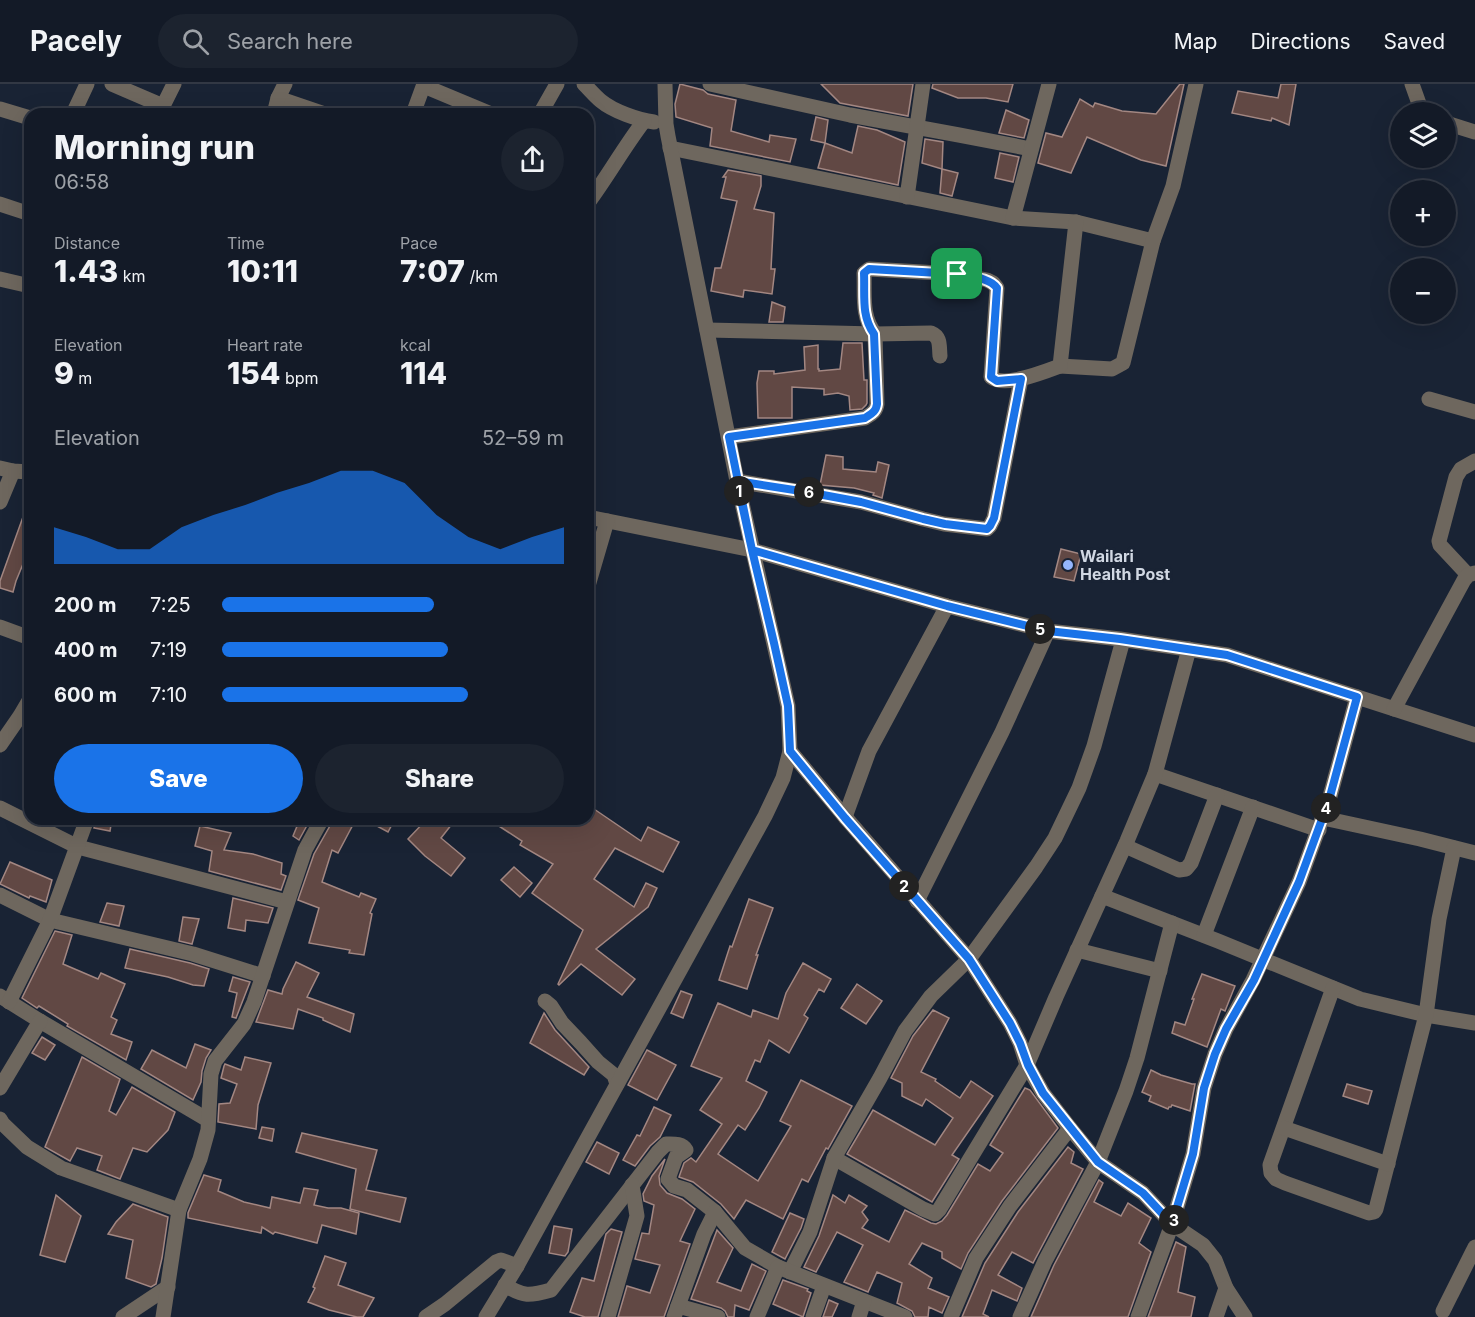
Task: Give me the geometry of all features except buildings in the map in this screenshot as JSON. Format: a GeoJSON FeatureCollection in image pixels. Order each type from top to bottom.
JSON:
{"type":"FeatureCollection","features":[{"type":"Feature","properties":{"kind":"street"},"geometry":{"type":"LineString","coordinates":[[76,108],[87,84]]}},
{"type":"Feature","properties":{"kind":"street"},"geometry":{"type":"LineString","coordinates":[[112,84],[163,106],[174,84]]}},
{"type":"Feature","properties":{"kind":"street"},"geometry":{"type":"LineString","coordinates":[[543,108],[557,84]]}},
{"type":"Feature","properties":{"kind":"street"},"geometry":{"type":"LineString","coordinates":[[584,84],[600,101],[609,106],[644,121],[666,124]]}},
{"type":"Feature","properties":{"kind":"street"},"geometry":{"type":"LineString","coordinates":[[486,1317],[517,1266],[765,816],[783,778],[790,751],[788,706],[737,481],[670,148],[666,124],[665,84]]}},
{"type":"Feature","properties":{"kind":"street"},"geometry":{"type":"LineString","coordinates":[[710,84],[850,115],[1030,149]]}},
{"type":"Feature","properties":{"kind":"street"},"geometry":{"type":"LineString","coordinates":[[907,196],[923,84]]}},
{"type":"Feature","properties":{"kind":"street"},"geometry":{"type":"LineString","coordinates":[[1013,218],[1049,84]]}},
{"type":"Feature","properties":{"kind":"street"},"geometry":{"type":"LineString","coordinates":[[729,437],[865,418],[873,414],[877,404],[874,334],[866,318],[864,273],[867,270],[957,274],[993,283],[997,288],[991,377],[997,381],[1021,379],[1060,366],[1112,369],[1124,363],[1153,241],[1173,186],[1196,84]]}},
{"type":"Feature","properties":{"kind":"street"},"geometry":{"type":"LineString","coordinates":[[1412,84],[1418,102]]}},
{"type":"Feature","properties":{"kind":"street"},"geometry":{"type":"LineString","coordinates":[[415,108],[424,85],[477,108]]}},
{"type":"Feature","properties":{"kind":"street"},"geometry":{"type":"LineString","coordinates":[[276,108],[281,91],[314,108]]}},
{"type":"Feature","properties":{"kind":"street"},"geometry":{"type":"LineString","coordinates":[[0,109],[24,116]]}},
{"type":"Feature","properties":{"kind":"street"},"geometry":{"type":"LineString","coordinates":[[594,195],[628,141],[644,121]]}},
{"type":"Feature","properties":{"kind":"street"},"geometry":{"type":"LineString","coordinates":[[1456,126],[1475,132]]}},
{"type":"Feature","properties":{"kind":"street"},"geometry":{"type":"LineString","coordinates":[[670,148],[1013,218],[1076,222],[1153,241]]}},
{"type":"Feature","properties":{"kind":"street"},"geometry":{"type":"LineString","coordinates":[[0,204],[24,211]]}},
{"type":"Feature","properties":{"kind":"street"},"geometry":{"type":"LineString","coordinates":[[1060,366],[1076,222]]}},
{"type":"Feature","properties":{"kind":"street"},"geometry":{"type":"LineString","coordinates":[[0,279],[24,285]]}},
{"type":"Feature","properties":{"kind":"street"},"geometry":{"type":"LineString","coordinates":[[707,330],[931,333],[939,338],[940,356]]}},
{"type":"Feature","properties":{"kind":"street"},"geometry":{"type":"LineString","coordinates":[[737,481],[861,502],[945,524],[987,529],[994,518],[1021,379]]}},
{"type":"Feature","properties":{"kind":"street"},"geometry":{"type":"LineString","coordinates":[[1429,399],[1475,412]]}},
{"type":"Feature","properties":{"kind":"street"},"geometry":{"type":"LineString","coordinates":[[1394,709],[1464,580],[1472,574],[1440,545],[1439,541],[1456,477],[1461,470],[1475,461]]}},
{"type":"Feature","properties":{"kind":"street"},"geometry":{"type":"LineString","coordinates":[[0,502],[6,470],[24,472]]}},
{"type":"Feature","properties":{"kind":"street"},"geometry":{"type":"LineString","coordinates":[[594,518],[752,550],[947,606],[1048,631],[1227,655],[1475,735]]}},
{"type":"Feature","properties":{"kind":"street"},"geometry":{"type":"LineString","coordinates":[[594,565],[607,521]]}},
{"type":"Feature","properties":{"kind":"street"},"geometry":{"type":"LineString","coordinates":[[845,818],[869,751],[947,606]]}},
{"type":"Feature","properties":{"kind":"street"},"geometry":{"type":"LineString","coordinates":[[0,627],[24,636]]}},
{"type":"Feature","properties":{"kind":"street"},"geometry":{"type":"LineString","coordinates":[[917,901],[1002,732],[1048,631]]}},
{"type":"Feature","properties":{"kind":"street"},"geometry":{"type":"LineString","coordinates":[[757,1317],[784,1269],[810,1232],[834,1158],[905,1031],[931,996],[969,959],[1036,867],[1059,828],[1079,788],[1094,746],[1124,640]]}},
{"type":"Feature","properties":{"kind":"street"},"geometry":{"type":"LineString","coordinates":[[834,1158],[923,1209],[935,1214],[939,1210],[1028,1065],[1155,774],[1190,649]]}},
{"type":"Feature","properties":{"kind":"street"},"geometry":{"type":"LineString","coordinates":[[1138,1317],[1172,1224],[1193,1154],[1204,1088],[1215,1054],[1226,1029],[1254,980],[1299,882],[1321,824],[1357,697]]}},
{"type":"Feature","properties":{"kind":"street"},"geometry":{"type":"LineString","coordinates":[[0,745],[24,720]]}},
{"type":"Feature","properties":{"kind":"street"},"geometry":{"type":"LineString","coordinates":[[790,751],[845,818],[969,959],[1010,1023],[1043,1093],[1070,1128],[1098,1162],[1143,1193],[1172,1224],[1203,1245],[1215,1260],[1226,1288],[1245,1317]]}},
{"type":"Feature","properties":{"kind":"street"},"geometry":{"type":"LineString","coordinates":[[1155,774],[1253,807],[1321,824],[1420,839],[1475,854]]}},
{"type":"Feature","properties":{"kind":"street"},"geometry":{"type":"LineString","coordinates":[[1125,846],[1179,870],[1186,869],[1191,863],[1217,795]]}},
{"type":"Feature","properties":{"kind":"street"},"geometry":{"type":"LineString","coordinates":[[1204,935],[1253,807]]}},
{"type":"Feature","properties":{"kind":"street"},"geometry":{"type":"LineString","coordinates":[[0,808],[24,820]]}},
{"type":"Feature","properties":{"kind":"street"},"geometry":{"type":"LineString","coordinates":[[34,825],[78,847],[287,902]]}},
{"type":"Feature","properties":{"kind":"street"},"geometry":{"type":"LineString","coordinates":[[85,825],[50,920],[4,999],[208,1120]]}},
{"type":"Feature","properties":{"kind":"street"},"geometry":{"type":"LineString","coordinates":[[163,1317],[179,1210],[200,1160],[208,1130],[211,1074],[215,1061],[244,1024],[254,1002],[305,850],[319,825]]}},
{"type":"Feature","properties":{"kind":"street"},"geometry":{"type":"LineString","coordinates":[[1333,988],[1270,1165],[1271,1173],[1276,1179],[1285,1183],[1369,1213],[1376,1209],[1426,1015],[1439,919],[1454,848]]}},
{"type":"Feature","properties":{"kind":"street"},"geometry":{"type":"LineString","coordinates":[[0,895],[50,920],[193,954],[263,976]]}},
{"type":"Feature","properties":{"kind":"street"},"geometry":{"type":"LineString","coordinates":[[1102,896],[1360,999],[1426,1015],[1475,1023]]}},
{"type":"Feature","properties":{"kind":"street"},"geometry":{"type":"LineString","coordinates":[[1020,1317],[1045,1261],[1098,1162],[1137,1058],[1172,923]]}},
{"type":"Feature","properties":{"kind":"street"},"geometry":{"type":"LineString","coordinates":[[1077,950],[1160,971]]}},
{"type":"Feature","properties":{"kind":"street"},"geometry":{"type":"LineString","coordinates":[[545,1000],[562,1023],[598,1062],[614,1075],[617,1084]]}},
{"type":"Feature","properties":{"kind":"street"},"geometry":{"type":"LineString","coordinates":[[0,1088],[40,1021]]}},
{"type":"Feature","properties":{"kind":"street"},"geometry":{"type":"LineString","coordinates":[[0,1119],[27,1147],[61,1168],[179,1210]]}},
{"type":"Feature","properties":{"kind":"street"},"geometry":{"type":"LineString","coordinates":[[951,1317],[981,1250],[1010,1206],[1070,1128]]}},
{"type":"Feature","properties":{"kind":"street"},"geometry":{"type":"LineString","coordinates":[[1284,1128],[1388,1164]]}},
{"type":"Feature","properties":{"kind":"street"},"geometry":{"type":"LineString","coordinates":[[505,1285],[517,1293],[530,1295],[551,1290],[658,1152],[666,1144],[676,1143],[686,1150],[676,1157],[669,1179],[674,1186],[687,1190],[715,1212],[745,1248],[784,1269],[905,1317]]}},
{"type":"Feature","properties":{"kind":"street"},"geometry":{"type":"LineString","coordinates":[[608,1317],[637,1216],[632,1185]]}},
{"type":"Feature","properties":{"kind":"street"},"geometry":{"type":"LineString","coordinates":[[715,1212],[704,1234],[676,1311],[718,1317]]}},
{"type":"Feature","properties":{"kind":"street"},"geometry":{"type":"LineString","coordinates":[[1443,1311],[1475,1247]]}},
{"type":"Feature","properties":{"kind":"street"},"geometry":{"type":"LineString","coordinates":[[426,1317],[496,1262],[501,1260],[517,1266]]}},
{"type":"Feature","properties":{"kind":"street"},"geometry":{"type":"LineString","coordinates":[[813,1317],[824,1286]]}},
{"type":"Feature","properties":{"kind":"street"},"geometry":{"type":"LineString","coordinates":[[123,1317],[168,1287]]}},
{"type":"Feature","properties":{"kind":"street"},"geometry":{"type":"LineString","coordinates":[[1216,1317],[1226,1288]]}},
{"type":"Feature","properties":{"kind":"street"},"geometry":{"type":"LineString","coordinates":[[858,1317],[864,1301]]}},
{"type":"Feature","properties":{"kind":"place","name":"Wailari Health Post"},"geometry":{"type":"Point","coordinates":[1068,565]}},
{"type":"Feature","properties":{"kind":"route"},"geometry":{"type":"LineString","coordinates":[[957,274],[869,269],[864,273],[866,318],[874,334],[877,404],[873,414],[865,418],[729,437],[737,481],[752,550],[788,706],[790,751],[845,818],[969,959],[1010,1023],[1043,1093],[1098,1162],[1143,1193],[1172,1224],[1193,1154],[1204,1088],[1215,1054],[1226,1029],[1254,980],[1299,882],[1329,800],[1357,697],[1227,655],[1048,631],[947,606],[752,550],[737,481],[861,502],[945,524],[987,529],[990,526],[994,518],[1021,379],[997,381],[991,377],[997,288],[987,280],[957,274]]}}]}
